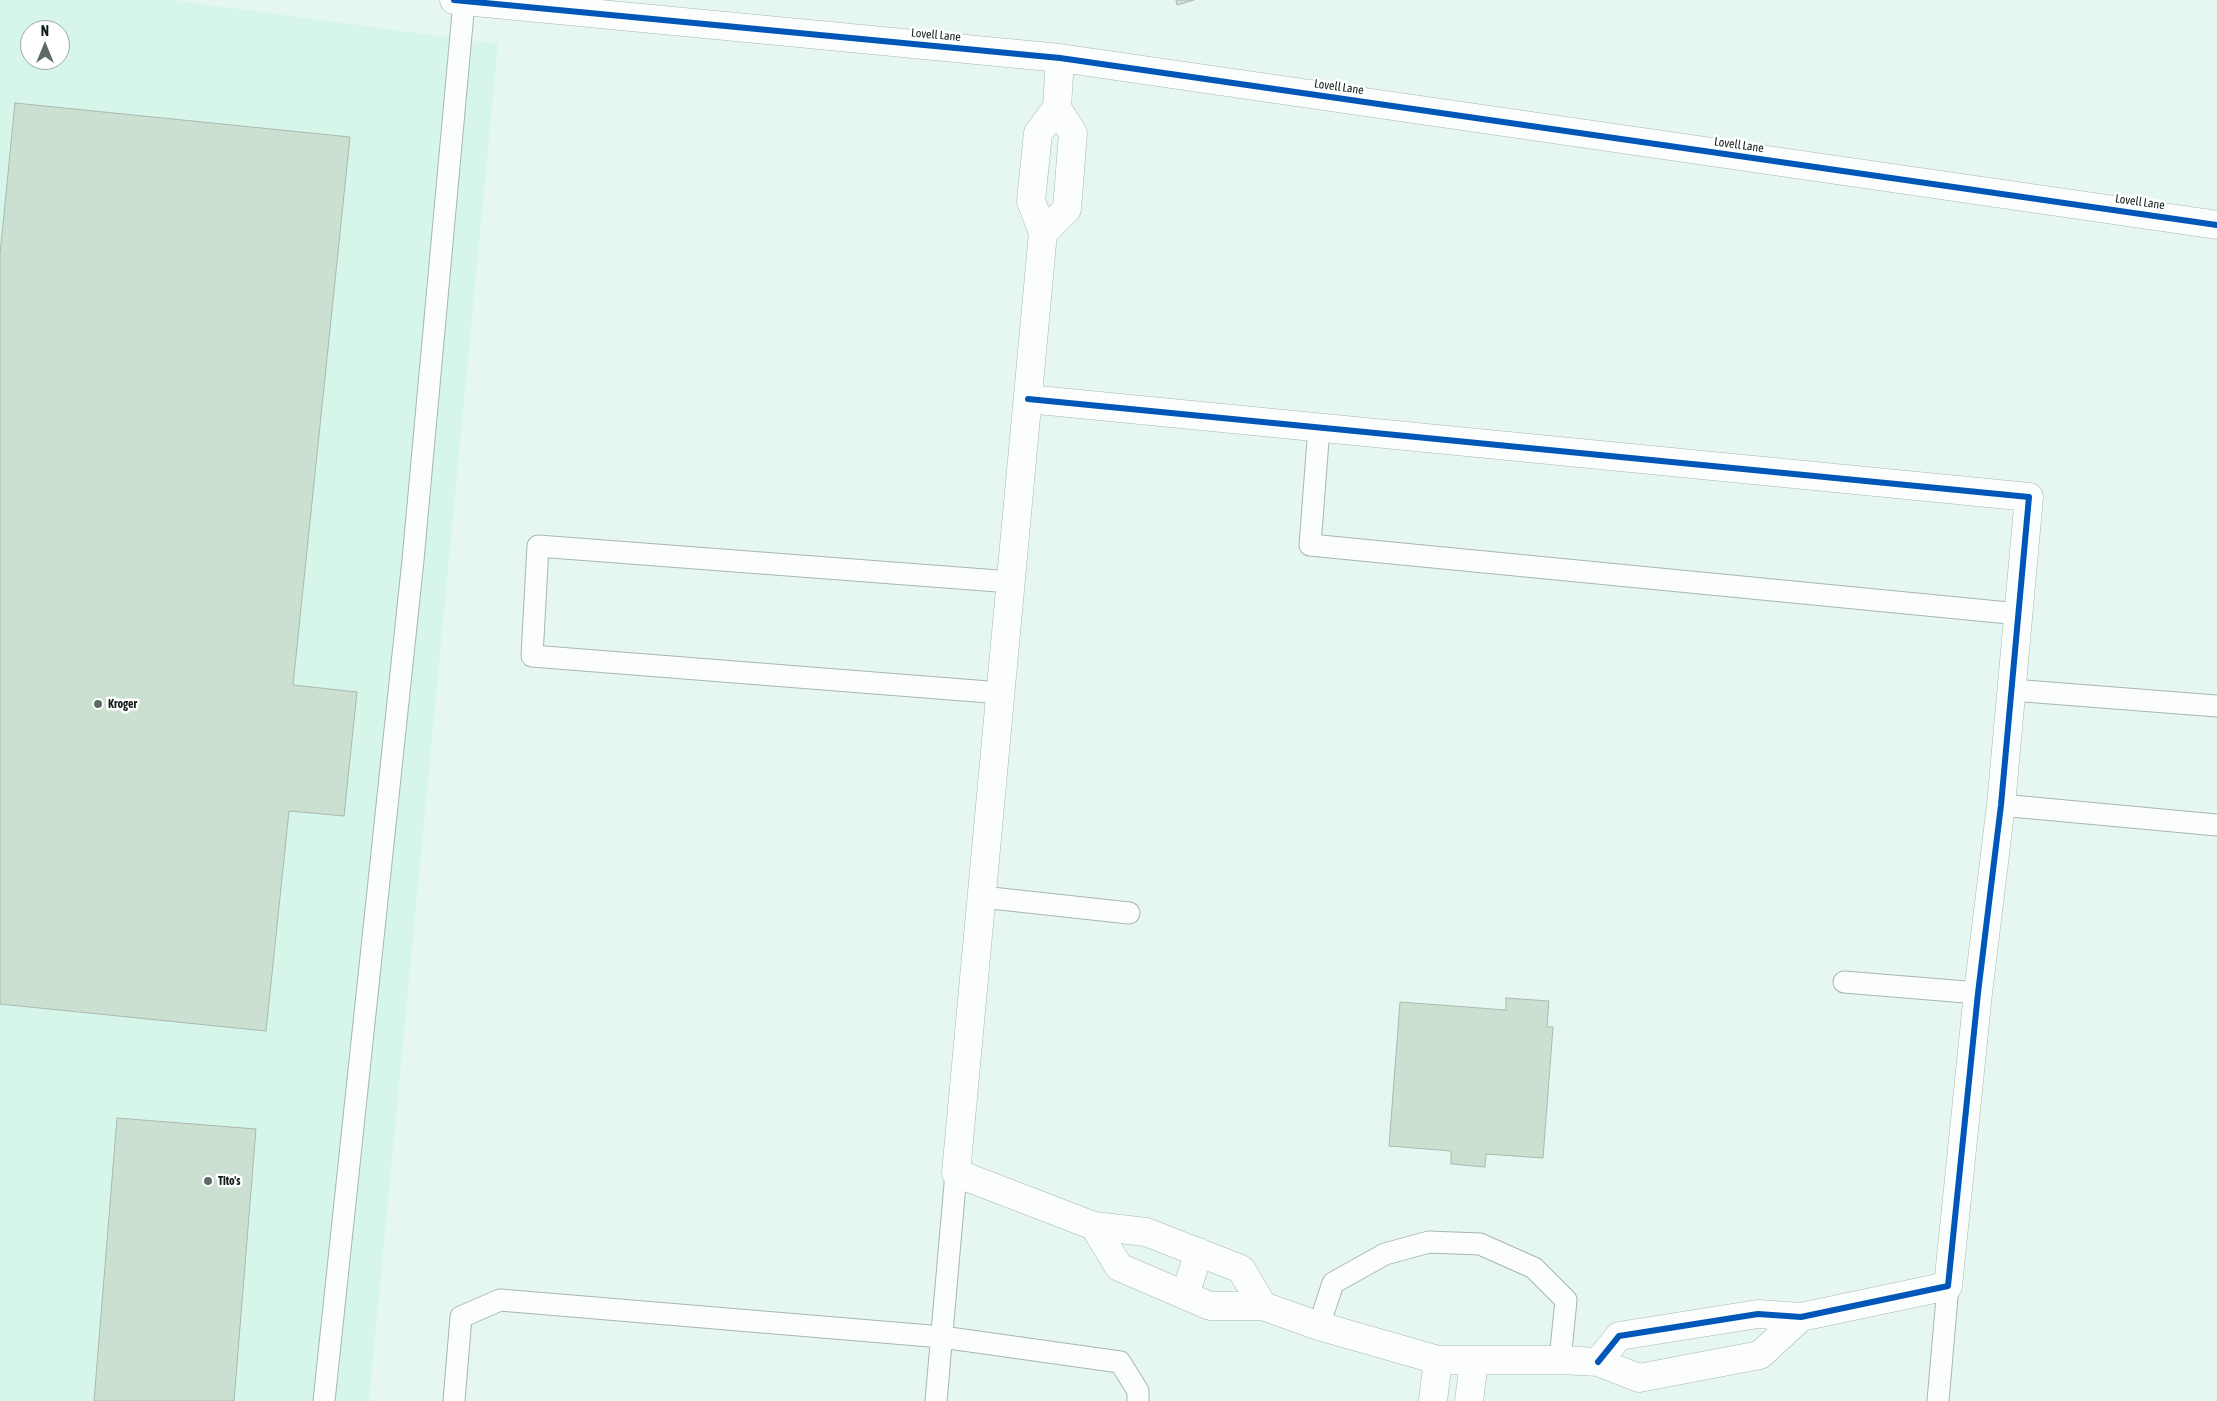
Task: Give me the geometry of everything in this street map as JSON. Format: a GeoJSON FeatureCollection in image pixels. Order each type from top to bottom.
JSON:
{"type":"FeatureCollection","features":[{"type":"Feature","properties":{"kind":"street","name":"Lovell Lane"},"geometry":{"type":"LineString","coordinates":[[459,1],[1060,58],[2217,225]]}},
{"type":"Feature","properties":{"kind":"street"},"geometry":{"type":"LineString","coordinates":[[1044,233],[1067,208],[1073,133],[1058,108],[1060,58]]}},
{"type":"Feature","properties":{"kind":"street"},"geometry":{"type":"LineString","coordinates":[[1058,108],[1038,132],[1031,201],[1044,233],[956,1173],[1094,1226],[1146,1232],[1241,1269],[1263,1306]]}},
{"type":"Feature","properties":{"kind":"street"},"geometry":{"type":"LineString","coordinates":[[1035,162],[1070,165]]}},
{"type":"Feature","properties":{"kind":"street"},"geometry":{"type":"LineString","coordinates":[[1028,399],[2030,497],[2002,805],[1978,993],[1948,1286],[1801,1318],[1758,1314],[1620,1336],[1598,1362]]}},
{"type":"Feature","properties":{"kind":"street"},"geometry":{"type":"LineString","coordinates":[[1094,1226],[1119,1267],[1210,1306],[1263,1306],[1319,1326],[1438,1360],[1474,1362],[1560,1360],[1598,1362],[1639,1378],[1760,1355],[1801,1318]]}},
{"type":"Feature","properties":{"kind":"street"},"geometry":{"type":"LineString","coordinates":[[1185,1295],[1199,1252]]}},
{"type":"Feature","properties":{"kind":"street"},"geometry":{"type":"LineString","coordinates":[[1674,1327],[1684,1369]]}},
{"type":"Feature","properties":{"kind":"street"},"geometry":{"type":"LineString","coordinates":[[1433,1401],[1438,1360]]}},
{"type":"Feature","properties":{"kind":"street"},"geometry":{"type":"LineString","coordinates":[[1469,1401],[1474,1362]]}},
{"type":"Feature","properties":{"kind":"lane"},"geometry":{"type":"LineString","coordinates":[[324,1401],[413,560],[459,1]]}},
{"type":"Feature","properties":{"kind":"lane"},"geometry":{"type":"LineString","coordinates":[[1319,427],[1310,545],[2019,614]]}},
{"type":"Feature","properties":{"kind":"lane"},"geometry":{"type":"LineString","coordinates":[[1001,693],[532,656],[538,546],[1011,582]]}},
{"type":"Feature","properties":{"kind":"lane"},"geometry":{"type":"LineString","coordinates":[[2012,690],[2217,706]]}},
{"type":"Feature","properties":{"kind":"lane"},"geometry":{"type":"LineString","coordinates":[[2002,805],[2217,825]]}},
{"type":"Feature","properties":{"kind":"lane"},"geometry":{"type":"LineString","coordinates":[[982,897],[1129,913]]}},
{"type":"Feature","properties":{"kind":"lane"},"geometry":{"type":"LineString","coordinates":[[1844,982],[1978,993]]}},
{"type":"Feature","properties":{"kind":"lane"},"geometry":{"type":"LineString","coordinates":[[936,1401],[956,1173]]}},
{"type":"Feature","properties":{"kind":"lane"},"geometry":{"type":"LineString","coordinates":[[1319,1326],[1333,1283],[1385,1254],[1429,1242],[1480,1244],[1534,1268],[1566,1300],[1560,1360]]}},
{"type":"Feature","properties":{"kind":"lane"},"geometry":{"type":"LineString","coordinates":[[1938,1401],[1948,1286]]}},
{"type":"Feature","properties":{"kind":"lane"},"geometry":{"type":"LineString","coordinates":[[454,1401],[461,1318],[500,1300],[942,1337],[1120,1362],[1138,1391],[1138,1401]]}},
{"type":"Feature","properties":{"kind":"shaded area"},"geometry":{"type":"Polygon","coordinates":[[[0,0],[173,0],[498,44],[369,1401],[0,1401],[0,0]]]}},
{"type":"Feature","properties":{"kind":"building"},"geometry":{"type":"Polygon","coordinates":[[[1176,0],[1194,0],[1177,5],[1176,0]]]}},
{"type":"Feature","properties":{"kind":"building"},"geometry":{"type":"Polygon","coordinates":[[[15,103],[350,137],[293,685],[357,692],[344,816],[289,811],[266,1031],[0,1004],[0,254],[15,103]]]}},
{"type":"Feature","properties":{"kind":"building"},"geometry":{"type":"Polygon","coordinates":[[[1506,998],[1549,1001],[1547,1027],[1553,1027],[1543,1158],[1486,1154],[1485,1167],[1451,1164],[1451,1151],[1389,1146],[1400,1002],[1506,1010],[1506,998]]]}},
{"type":"Feature","properties":{"kind":"building"},"geometry":{"type":"Polygon","coordinates":[[[117,1118],[256,1129],[234,1401],[94,1401],[117,1118]]]}},
{"type":"Feature","properties":{"kind":"cycle path"},"geometry":{"type":"LineString","coordinates":[[454,0],[1060,58],[2217,225]]}},
{"type":"Feature","properties":{"kind":"cycle path"},"geometry":{"type":"LineString","coordinates":[[1028,399],[2029,497],[2001,805],[1978,993],[1948,1286],[1801,1317],[1758,1314],[1619,1336],[1598,1362]]}},
{"type":"Feature","properties":{"kind":"place","name":"Kroger"},"geometry":{"type":"Point","coordinates":[98,704]}},
{"type":"Feature","properties":{"kind":"place","name":"Tito's"},"geometry":{"type":"Point","coordinates":[208,1181]}}]}
